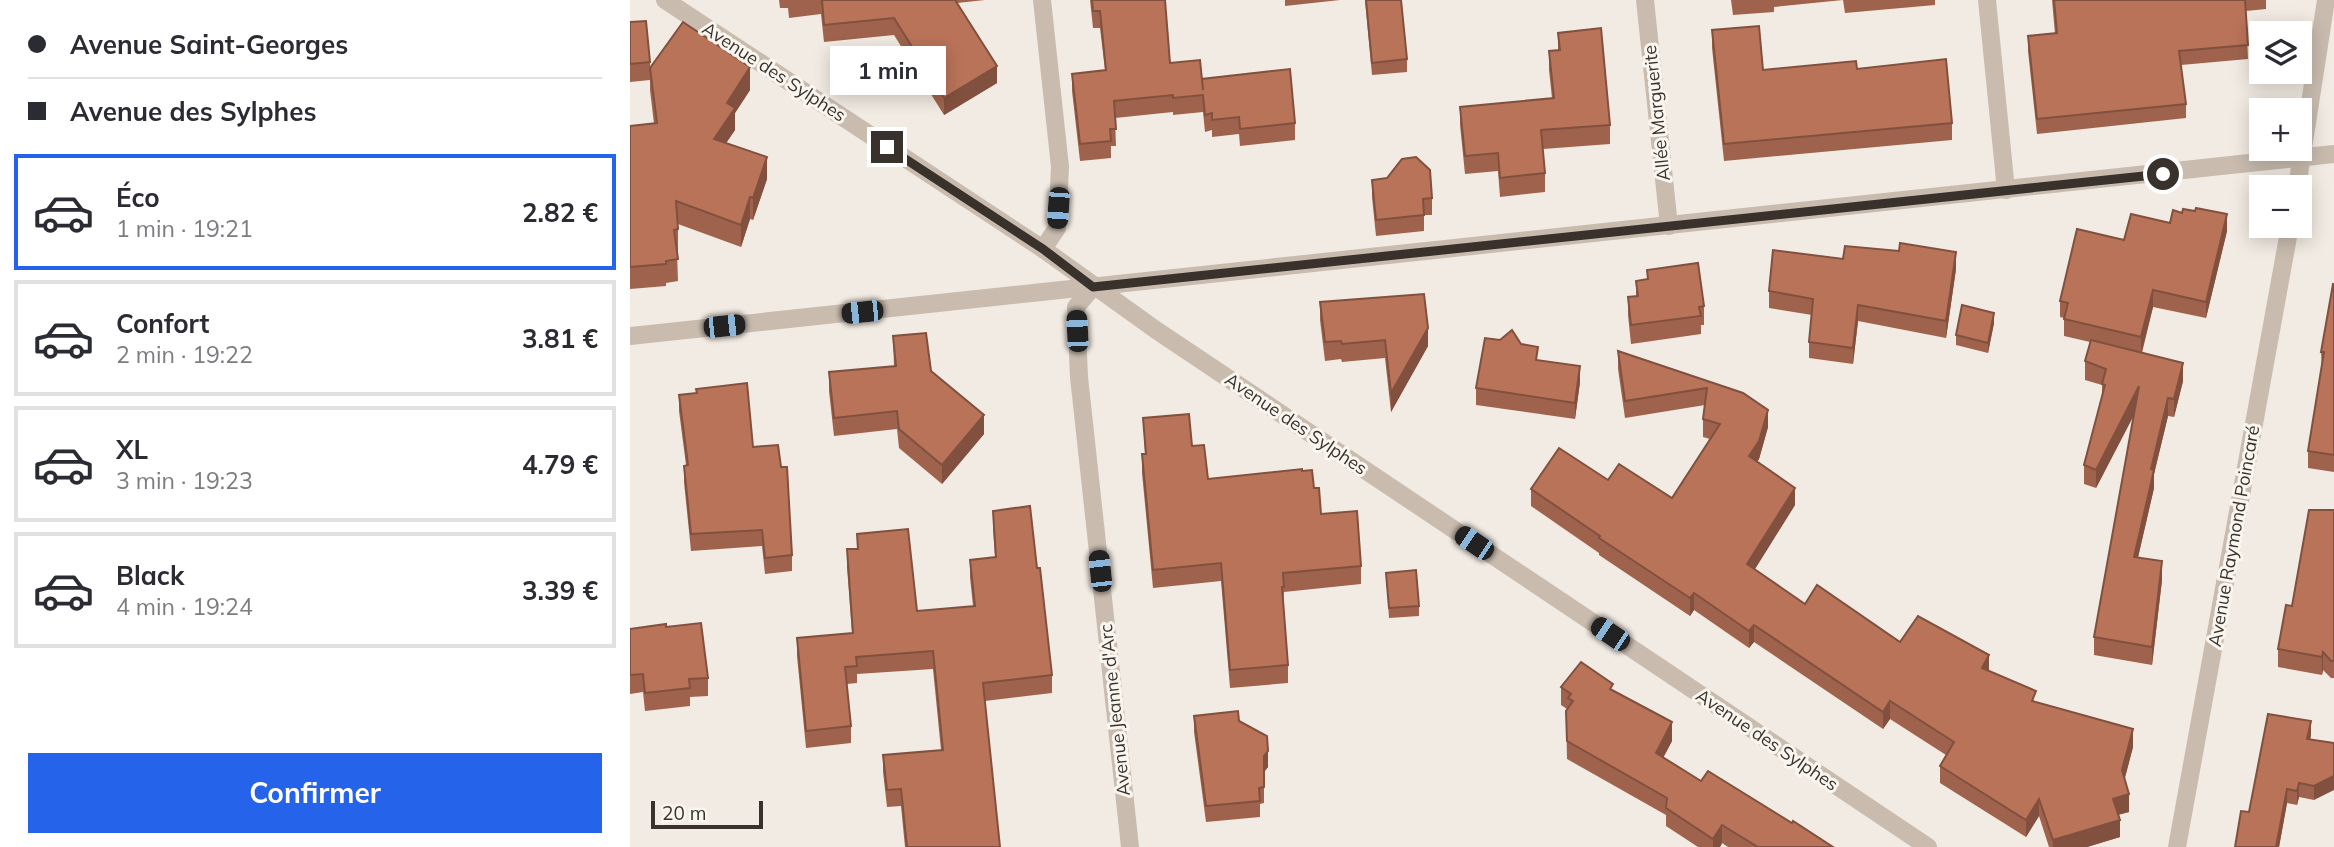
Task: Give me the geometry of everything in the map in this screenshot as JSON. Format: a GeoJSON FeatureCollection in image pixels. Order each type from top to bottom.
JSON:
{"type":"FeatureCollection","features":[{"type":"Feature","properties":{"kind":"street","name":"Avenue des Sylphes"},"geometry":{"type":"LineString","coordinates":[[665,0],[1043,249],[1093,287],[1928,847]]}},
{"type":"Feature","properties":{"kind":"street"},"geometry":{"type":"LineString","coordinates":[[1042,0],[1060,167],[1056,228],[1043,249]]}},
{"type":"Feature","properties":{"kind":"street","name":"Allée Marguerite"},"geometry":{"type":"LineString","coordinates":[[1645,0],[1669,226]]}},
{"type":"Feature","properties":{"kind":"street"},"geometry":{"type":"LineString","coordinates":[[1987,0],[2006,190]]}},
{"type":"Feature","properties":{"kind":"street"},"geometry":{"type":"LineString","coordinates":[[2311,98],[2326,0]]}},
{"type":"Feature","properties":{"kind":"street"},"geometry":{"type":"LineString","coordinates":[[2312,157],[2334,154]]}},
{"type":"Feature","properties":{"kind":"street"},"geometry":{"type":"LineString","coordinates":[[630,336],[2283,161]]}},
{"type":"Feature","properties":{"kind":"street","name":"Avenue Raymond Poincaré"},"geometry":{"type":"LineString","coordinates":[[2177,847],[2288,238]]}},
{"type":"Feature","properties":{"kind":"street","name":"Avenue Jeanne d'Arc"},"geometry":{"type":"LineString","coordinates":[[1093,287],[1076,307],[1079,377],[1130,847]]}},
{"type":"Feature","properties":{"kind":"building"},"geometry":{"type":"Polygon","coordinates":[[[822,0],[955,0],[997,66],[944,98],[894,18],[824,25],[822,0]]]}},
{"type":"Feature","properties":{"kind":"building"},"geometry":{"type":"Polygon","coordinates":[[[1092,0],[1165,0],[1170,63],[1200,60],[1203,90],[1202,79],[1290,69],[1295,123],[1240,129],[1239,117],[1212,120],[1212,113],[1205,115],[1203,95],[1173,98],[1173,95],[1114,101],[1116,129],[1110,129],[1111,141],[1080,144],[1072,74],[1106,70],[1100,11],[1093,11],[1092,0]]]}},
{"type":"Feature","properties":{"kind":"building"},"geometry":{"type":"Polygon","coordinates":[[[1366,0],[1401,0],[1407,59],[1372,63],[1366,0]]]}},
{"type":"Feature","properties":{"kind":"building"},"geometry":{"type":"Polygon","coordinates":[[[2054,0],[2245,0],[2248,45],[2179,51],[2186,104],[2037,119],[2028,36],[2057,33],[2054,0]]]}},
{"type":"Feature","properties":{"kind":"building"},"geometry":{"type":"Polygon","coordinates":[[[646,21],[650,62],[630,64],[630,22],[646,21]]]}},
{"type":"Feature","properties":{"kind":"building"},"geometry":{"type":"Polygon","coordinates":[[[683,22],[750,67],[727,103],[735,108],[714,139],[767,157],[741,225],[676,201],[678,229],[674,230],[678,259],[666,261],[666,264],[630,267],[630,126],[657,123],[650,68],[683,22]]]}},
{"type":"Feature","properties":{"kind":"building"},"geometry":{"type":"Polygon","coordinates":[[[1759,26],[1763,70],[1856,61],[1857,69],[1946,59],[1952,123],[1724,144],[1712,30],[1759,26]]]}},
{"type":"Feature","properties":{"kind":"building"},"geometry":{"type":"Polygon","coordinates":[[[1601,28],[1610,125],[1541,130],[1545,173],[1500,178],[1498,153],[1465,156],[1460,107],[1554,98],[1549,51],[1560,50],[1558,33],[1601,28]]]}},
{"type":"Feature","properties":{"kind":"building"},"geometry":{"type":"Polygon","coordinates":[[[1416,157],[1430,170],[1432,198],[1423,199],[1424,215],[1376,220],[1372,180],[1387,178],[1402,159],[1416,157]]]}},
{"type":"Feature","properties":{"kind":"building"},"geometry":{"type":"Polygon","coordinates":[[[2196,208],[2227,214],[2206,302],[2153,290],[2141,337],[2064,319],[2068,303],[2060,301],[2077,229],[2124,240],[2131,214],[2170,223],[2173,210],[2182,213],[2183,209],[2195,211],[2196,208]]]}},
{"type":"Feature","properties":{"kind":"building"},"geometry":{"type":"Polygon","coordinates":[[[1900,243],[1956,252],[1946,321],[1858,305],[1853,348],[1809,342],[1813,299],[1769,291],[1773,250],[1843,259],[1845,246],[1899,251],[1900,243]]]}},
{"type":"Feature","properties":{"kind":"building"},"geometry":{"type":"Polygon","coordinates":[[[1698,263],[1704,306],[1699,307],[1701,316],[1631,325],[1628,297],[1638,296],[1636,281],[1648,279],[1647,270],[1698,263]]]}},
{"type":"Feature","properties":{"kind":"building"},"geometry":{"type":"Polygon","coordinates":[[[2334,284],[2334,455],[2308,451],[2334,284]]]}},
{"type":"Feature","properties":{"kind":"building"},"geometry":{"type":"Polygon","coordinates":[[[1424,294],[1428,328],[1391,393],[1385,340],[1342,344],[1341,341],[1325,342],[1320,302],[1424,294]]]}},
{"type":"Feature","properties":{"kind":"building"},"geometry":{"type":"Polygon","coordinates":[[[1962,305],[1994,313],[1988,343],[1956,335],[1962,305]]]}},
{"type":"Feature","properties":{"kind":"building"},"geometry":{"type":"Polygon","coordinates":[[[1512,330],[1521,344],[1538,347],[1536,360],[1580,366],[1575,403],[1476,388],[1485,338],[1500,340],[1512,330]]]}},
{"type":"Feature","properties":{"kind":"building"},"geometry":{"type":"Polygon","coordinates":[[[926,333],[931,371],[984,415],[942,465],[899,429],[897,411],[834,418],[829,372],[896,366],[893,336],[926,333]]]}},
{"type":"Feature","properties":{"kind":"building"},"geometry":{"type":"Polygon","coordinates":[[[2091,340],[2183,363],[2174,399],[2168,398],[2134,557],[2162,561],[2152,647],[2094,637],[2139,386],[2096,470],[2084,465],[2105,385],[2102,384],[2106,369],[2085,361],[2091,340]]]}},
{"type":"Feature","properties":{"kind":"building"},"geometry":{"type":"Polygon","coordinates":[[[1618,351],[1743,393],[1768,410],[1759,441],[1749,456],[1795,488],[1747,564],[1805,604],[1817,585],[1900,642],[1918,616],[1989,655],[1982,668],[2036,691],[2032,701],[2133,729],[2122,770],[2129,794],[2113,799],[2120,820],[2053,840],[2039,799],[2026,820],[1940,766],[1954,742],[1890,701],[1883,712],[1754,625],[1749,631],[1694,593],[1690,598],[1531,489],[1559,448],[1608,480],[1619,464],[1672,498],[1720,424],[1703,419],[1707,388],[1625,401],[1618,351]]]}},
{"type":"Feature","properties":{"kind":"building"},"geometry":{"type":"Polygon","coordinates":[[[747,383],[753,447],[778,445],[781,467],[787,467],[792,555],[765,558],[762,530],[691,534],[684,466],[688,465],[679,395],[697,393],[696,389],[747,383]]]}},
{"type":"Feature","properties":{"kind":"building"},"geometry":{"type":"Polygon","coordinates":[[[1189,414],[1192,446],[1204,445],[1208,479],[1312,470],[1314,488],[1319,488],[1321,514],[1357,511],[1361,566],[1283,573],[1288,665],[1230,670],[1221,563],[1153,570],[1142,454],[1146,454],[1143,418],[1189,414]]]}},
{"type":"Feature","properties":{"kind":"building"},"geometry":{"type":"Polygon","coordinates":[[[1030,506],[1052,675],[983,683],[1000,847],[907,847],[901,789],[887,790],[883,755],[943,750],[933,651],[856,657],[857,666],[845,667],[851,726],[806,731],[797,638],[853,633],[847,549],[858,549],[857,534],[908,529],[917,611],[975,606],[970,560],[996,557],[993,511],[1030,506]]]}},
{"type":"Feature","properties":{"kind":"building"},"geometry":{"type":"Polygon","coordinates":[[[2309,510],[2334,510],[2334,661],[2323,652],[2322,657],[2278,649],[2286,605],[2292,606],[2309,510]]]}},
{"type":"Feature","properties":{"kind":"building"},"geometry":{"type":"Polygon","coordinates":[[[1416,570],[1419,606],[1389,608],[1386,573],[1416,570]]]}},
{"type":"Feature","properties":{"kind":"building"},"geometry":{"type":"Polygon","coordinates":[[[701,623],[708,678],[689,679],[690,688],[645,693],[643,674],[630,675],[630,629],[701,623]]]}},
{"type":"Feature","properties":{"kind":"building"},"geometry":{"type":"Polygon","coordinates":[[[1581,662],[1613,684],[1610,689],[1672,722],[1656,753],[1701,781],[1708,771],[1833,847],[1758,847],[1722,825],[1713,839],[1666,808],[1667,798],[1567,741],[1566,711],[1573,701],[1568,698],[1571,694],[1561,687],[1581,662]]]}},
{"type":"Feature","properties":{"kind":"building"},"geometry":{"type":"Polygon","coordinates":[[[1238,711],[1239,721],[1267,736],[1268,751],[1264,756],[1264,787],[1259,788],[1260,801],[1206,806],[1194,716],[1238,711]]]}},
{"type":"Feature","properties":{"kind":"building"},"geometry":{"type":"Polygon","coordinates":[[[2268,714],[2311,721],[2307,739],[2334,743],[2334,776],[2314,786],[2299,783],[2297,791],[2287,789],[2276,847],[2235,847],[2241,811],[2249,812],[2268,714]]]}},
{"type":"Feature","properties":{"kind":"route"},"geometry":{"type":"LineString","coordinates":[[887,147],[1043,249],[1093,287],[2163,174]]}}]}
